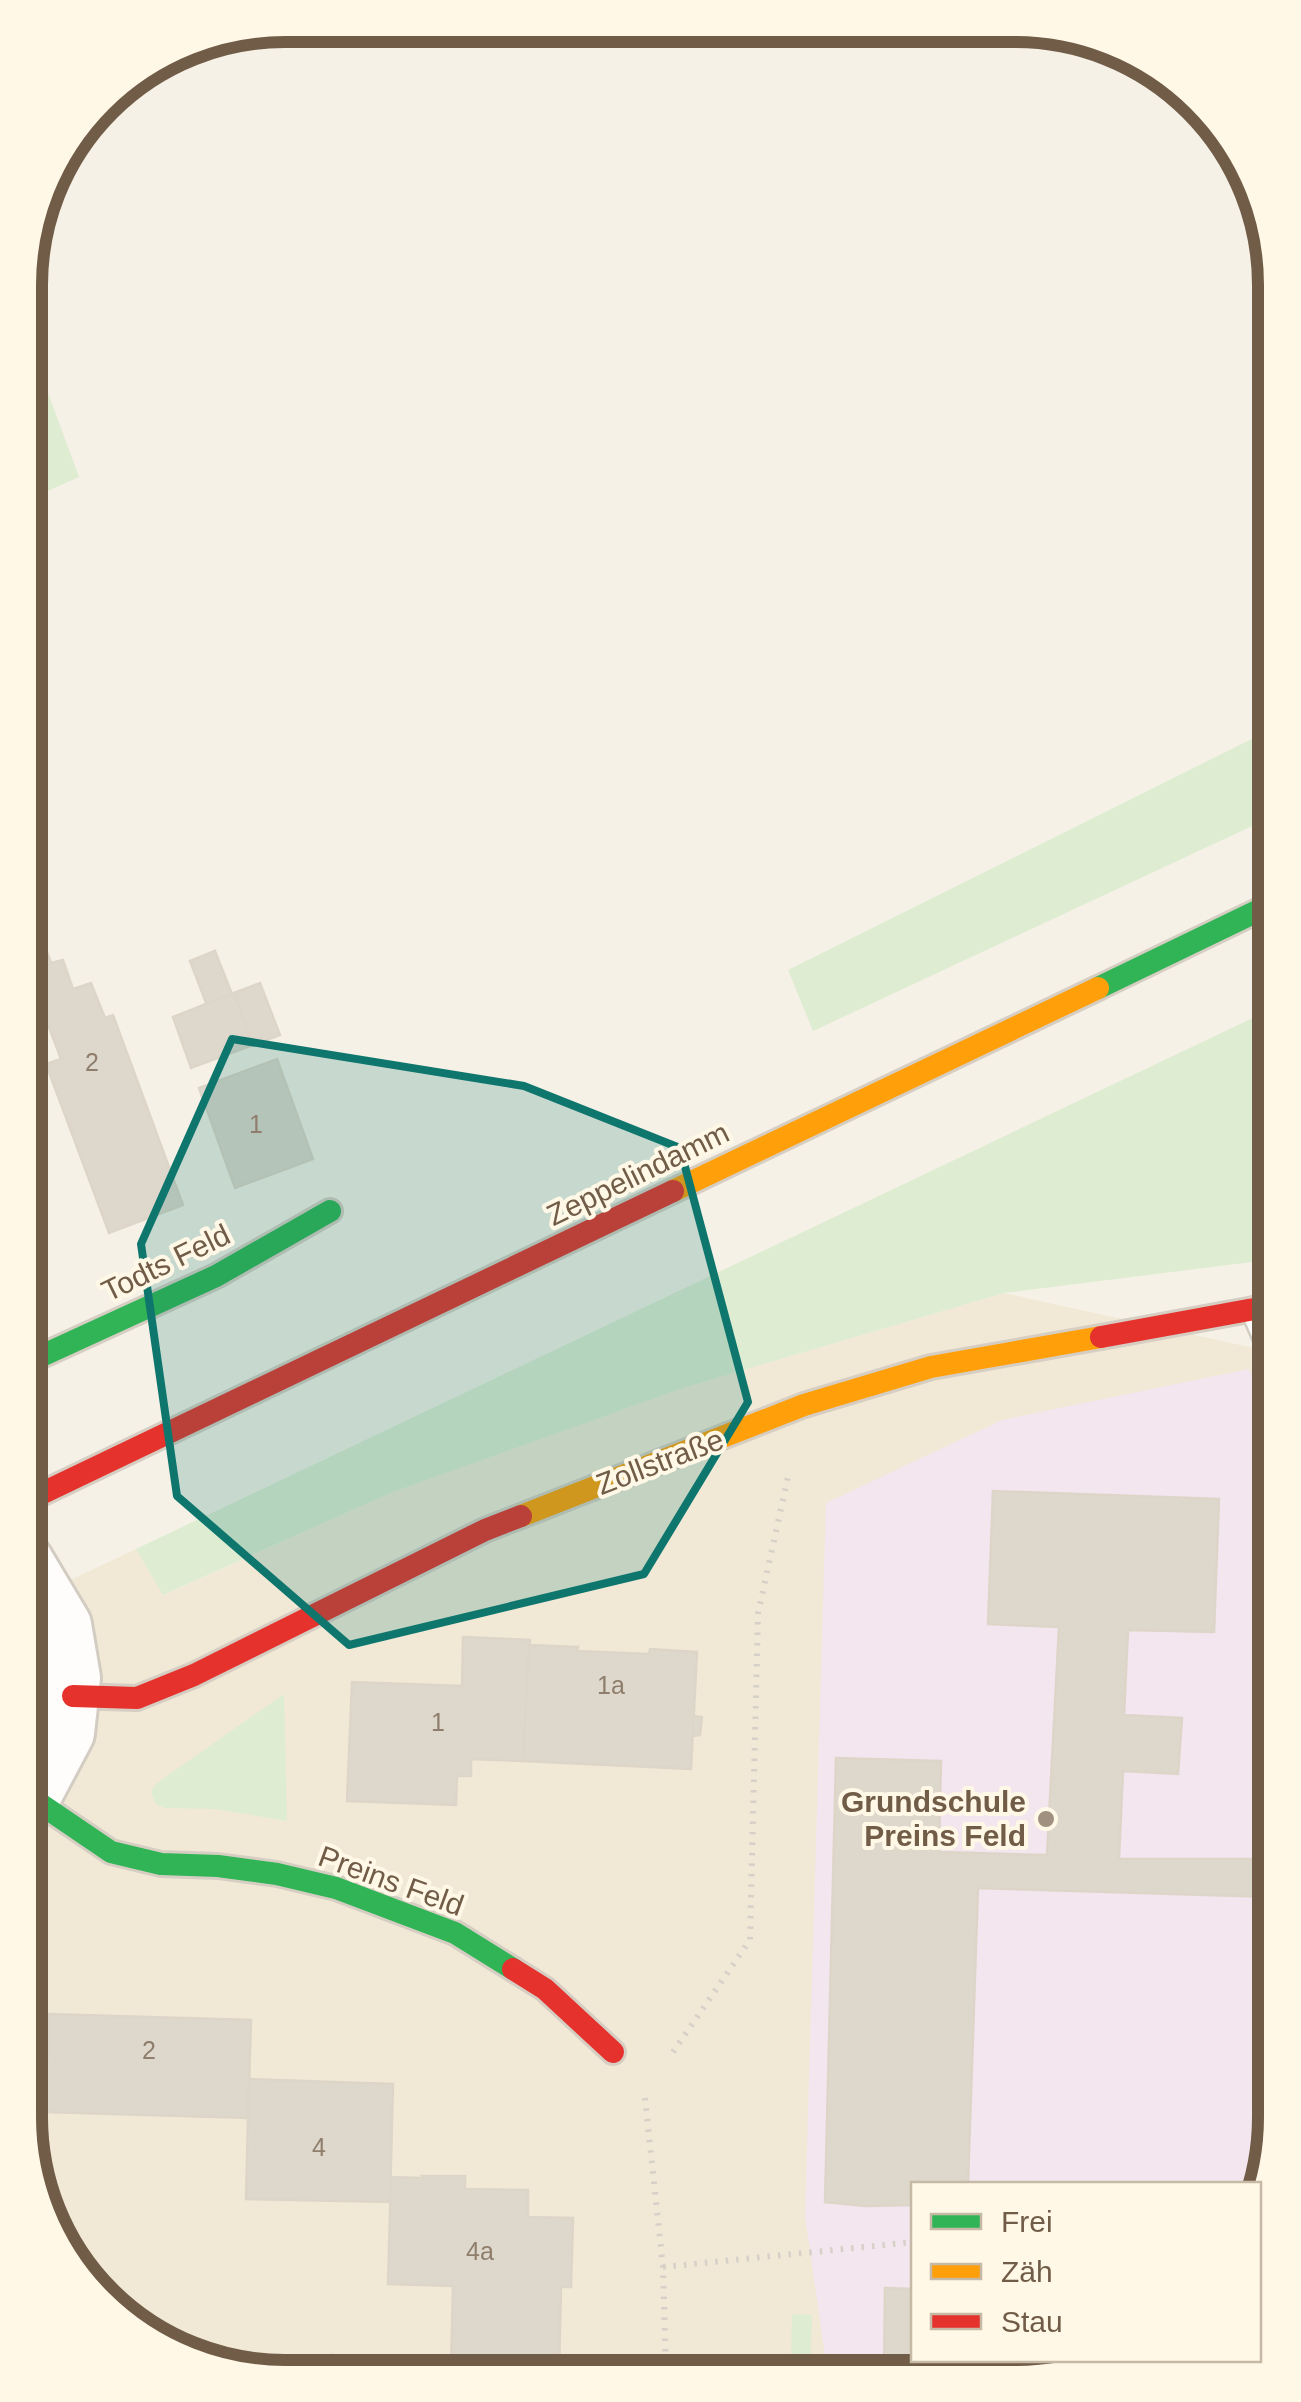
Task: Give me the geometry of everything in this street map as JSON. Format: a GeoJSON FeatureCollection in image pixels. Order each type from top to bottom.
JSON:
{"type":"FeatureCollection","features":[{"type":"Feature","properties":{"kind":"street","name":"Zeppelindamm"},"geometry":{"type":"LineString","coordinates":[[43,1494],[1258,911]]}},
{"type":"Feature","properties":{"kind":"street","name":"Todts Feld"},"geometry":{"type":"LineString","coordinates":[[43,1355],[216,1276],[330,1211]]}},
{"type":"Feature","properties":{"kind":"street","name":"Zollstraße"},"geometry":{"type":"LineString","coordinates":[[73,1696],[138,1698],[485,1530],[804,1406],[931,1367],[1258,1308]]}},
{"type":"Feature","properties":{"kind":"street"},"geometry":{"type":"LineString","coordinates":[[43,1588],[65,1625],[74,1678],[68,1733],[43,1779]]}},
{"type":"Feature","properties":{"kind":"street","name":"Preins Feld"},"geometry":{"type":"LineString","coordinates":[[43,1812],[110,1852],[161,1864],[276,1874],[336,1888],[455,1933],[545,1990],[613,2052]]}},
{"type":"Feature","properties":{"kind":"path"},"geometry":{"type":"LineString","coordinates":[[666,2064],[750,1940],[758,1613],[804,1406]]}},
{"type":"Feature","properties":{"kind":"path"},"geometry":{"type":"LineString","coordinates":[[613,2052],[644,2094],[663,2268],[666,2360]]}},
{"type":"Feature","properties":{"kind":"path"},"geometry":{"type":"LineString","coordinates":[[663,2268],[911,2242]]}},
{"type":"Feature","properties":{"kind":"path"},"geometry":{"type":"LineString","coordinates":[[331,2356],[344,2360]]}},
{"type":"Feature","properties":{"kind":"highlighted area"},"geometry":{"type":"Polygon","coordinates":[[[232,1039],[524,1086],[680,1148],[748,1402],[644,1574],[349,1645],[177,1496],[141,1244],[232,1039]]]}},
{"type":"Feature","properties":{"kind":"shaded area"},"geometry":{"type":"Polygon","coordinates":[[[1004,1293],[1258,1349],[1258,2132],[1249,2182],[911,2182],[911,2360],[286,2360],[223,2351],[164,2327],[114,2288],[83,2251],[55,2194],[47,2164],[43,2116],[43,1593],[136,1549],[164,1595],[390,1493],[683,1388],[1004,1293]]]}},
{"type":"Feature","properties":{"kind":"shaded area","name":"Grundschule Preins Feld"},"geometry":{"type":"Polygon","coordinates":[[[1249,1369],[1258,1389],[1258,2132],[1254,2164],[1249,2182],[911,2182],[911,2360],[826,2360],[805,2216],[826,1503],[1002,1420],[1249,1369]]]}},
{"type":"Feature","properties":{"kind":"green space"},"geometry":{"type":"Polygon","coordinates":[[[43,379],[79,477],[43,493],[43,379]]]}},
{"type":"Feature","properties":{"kind":"green space"},"geometry":{"type":"Polygon","coordinates":[[[1258,736],[1258,823],[813,1031],[788,970],[1258,736]]]}},
{"type":"Feature","properties":{"kind":"green space"},"geometry":{"type":"Polygon","coordinates":[[[1258,1016],[1258,1261],[1004,1293],[683,1388],[390,1493],[163,1595],[136,1549],[1258,1016]]]}},
{"type":"Feature","properties":{"kind":"green space"},"geometry":{"type":"Polygon","coordinates":[[[284,1694],[287,1821],[215,1809],[164,1808],[155,1803],[151,1791],[157,1783],[284,1694]]]}},
{"type":"Feature","properties":{"kind":"green space"},"geometry":{"type":"Polygon","coordinates":[[[792,2314],[812,2315],[811,2360],[757,2360],[791,2358],[792,2314]]]}},
{"type":"Feature","properties":{"kind":"building"},"geometry":{"type":"Polygon","coordinates":[[[43,941],[51,963],[63,960],[73,989],[91,983],[105,1018],[113,1015],[183,1205],[109,1233],[46,1064],[61,1059],[43,1012],[43,941]]]}},
{"type":"Feature","properties":{"kind":"building"},"geometry":{"type":"Polygon","coordinates":[[[215,951],[232,994],[207,1005],[190,961],[215,951]]]}},
{"type":"Feature","properties":{"kind":"building"},"geometry":{"type":"Polygon","coordinates":[[[260,983],[280,1035],[253,1045],[234,993],[260,983]]]}},
{"type":"Feature","properties":{"kind":"building"},"geometry":{"type":"Polygon","coordinates":[[[234,993],[253,1045],[191,1068],[173,1017],[234,993]]]}},
{"type":"Feature","properties":{"kind":"building"},"geometry":{"type":"Polygon","coordinates":[[[277,1059],[313,1159],[235,1188],[199,1088],[277,1059]]]}},
{"type":"Feature","properties":{"kind":"building"},"geometry":{"type":"Polygon","coordinates":[[[993,1491],[1219,1499],[1214,1632],[1128,1630],[1124,1715],[1182,1718],[1178,1774],[1123,1771],[1119,1859],[1258,1859],[1258,1896],[978,1888],[968,2182],[911,2182],[911,2205],[825,2202],[836,1758],[941,1761],[939,1852],[1047,1855],[1059,1627],[988,1624],[993,1491]]]}},
{"type":"Feature","properties":{"kind":"building"},"geometry":{"type":"Polygon","coordinates":[[[463,1637],[530,1640],[523,1761],[471,1759],[471,1776],[457,1776],[456,1805],[347,1801],[352,1682],[462,1686],[463,1637]]]}},
{"type":"Feature","properties":{"kind":"building"},"geometry":{"type":"Polygon","coordinates":[[[529,1645],[649,1654],[650,1649],[697,1652],[691,1769],[523,1761],[529,1645]]]}},
{"type":"Feature","properties":{"kind":"building"},"geometry":{"type":"Polygon","coordinates":[[[693,1716],[702,1717],[700,1735],[693,1736],[693,1716]]]}},
{"type":"Feature","properties":{"kind":"building"},"geometry":{"type":"Polygon","coordinates":[[[49,2014],[251,2020],[248,2118],[46,2112],[49,2014]]]}},
{"type":"Feature","properties":{"kind":"building"},"geometry":{"type":"Polygon","coordinates":[[[249,2079],[393,2084],[390,2202],[246,2199],[249,2079]]]}},
{"type":"Feature","properties":{"kind":"building"},"geometry":{"type":"Polygon","coordinates":[[[43,2087],[46,2087],[44,2137],[43,2087]]]}},
{"type":"Feature","properties":{"kind":"building"},"geometry":{"type":"Polygon","coordinates":[[[465,2176],[465,2189],[528,2190],[528,2217],[573,2218],[571,2287],[561,2287],[559,2360],[451,2360],[453,2286],[388,2284],[391,2177],[465,2176]]]}},
{"type":"Feature","properties":{"kind":"building"},"geometry":{"type":"Polygon","coordinates":[[[885,2288],[911,2289],[911,2360],[884,2360],[885,2288]]]}},
{"type":"Feature","properties":{"kind":"traffic: fast"},"geometry":{"type":"LineString","coordinates":[[1098,988],[1258,911]]}},
{"type":"Feature","properties":{"kind":"traffic: fast"},"geometry":{"type":"LineString","coordinates":[[43,1355],[216,1276],[330,1211]]}},
{"type":"Feature","properties":{"kind":"traffic: fast"},"geometry":{"type":"LineString","coordinates":[[43,1806],[111,1852],[161,1864],[277,1874],[336,1888],[455,1933],[513,1969]]}},
{"type":"Feature","properties":{"kind":"traffic: slow"},"geometry":{"type":"LineString","coordinates":[[673,1191],[1098,988]]}},
{"type":"Feature","properties":{"kind":"traffic: slow"},"geometry":{"type":"LineString","coordinates":[[521,1516],[804,1405],[931,1367],[1101,1337]]}},
{"type":"Feature","properties":{"kind":"traffic: jam"},"geometry":{"type":"LineString","coordinates":[[43,1493],[673,1191]]}},
{"type":"Feature","properties":{"kind":"traffic: jam"},"geometry":{"type":"LineString","coordinates":[[1101,1337],[1258,1308]]}},
{"type":"Feature","properties":{"kind":"traffic: jam"},"geometry":{"type":"LineString","coordinates":[[73,1696],[137,1698],[194,1675],[485,1530],[521,1516]]}},
{"type":"Feature","properties":{"kind":"traffic: jam"},"geometry":{"type":"LineString","coordinates":[[513,1969],[545,1989],[613,2052]]}},
{"type":"Feature","properties":{"kind":"place","name":"Grundschule Preins Feld"},"geometry":{"type":"Point","coordinates":[1046,1819]}}]}
